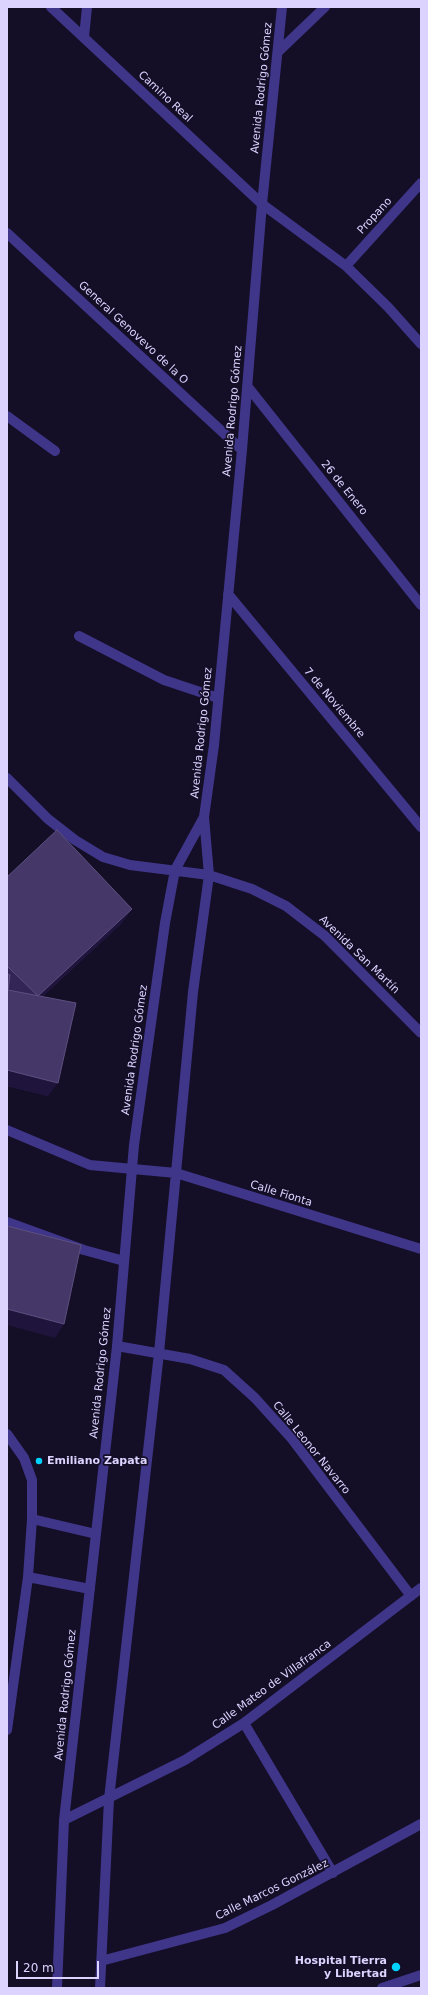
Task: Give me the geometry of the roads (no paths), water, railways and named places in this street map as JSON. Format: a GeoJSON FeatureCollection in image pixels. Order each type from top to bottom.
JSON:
{"type":"FeatureCollection","features":[{"type":"Feature","properties":{"kind":"street","name":"Camino Real"},"geometry":{"type":"LineString","coordinates":[[51,7],[262,204],[346,266],[388,307],[421,344]]}},
{"type":"Feature","properties":{"kind":"street"},"geometry":{"type":"LineString","coordinates":[[84,37],[88,7]]}},
{"type":"Feature","properties":{"kind":"street","name":"Avenida Rodrigo Gómez"},"geometry":{"type":"LineString","coordinates":[[100,1988],[109,1799],[159,1353],[193,992],[209,875],[204,817],[218,698],[242,450],[262,204],[282,7]]}},
{"type":"Feature","properties":{"kind":"street"},"geometry":{"type":"LineString","coordinates":[[278,52],[325,7]]}},
{"type":"Feature","properties":{"kind":"street","name":"Propano"},"geometry":{"type":"LineString","coordinates":[[346,266],[421,183]]}},
{"type":"Feature","properties":{"kind":"street","name":"General Genovevo de la O"},"geometry":{"type":"LineString","coordinates":[[7,233],[242,450]]}},
{"type":"Feature","properties":{"kind":"street","name":"26 de Enero"},"geometry":{"type":"LineString","coordinates":[[248,387],[421,605]]}},
{"type":"Feature","properties":{"kind":"street"},"geometry":{"type":"LineString","coordinates":[[7,416],[55,451]]}},
{"type":"Feature","properties":{"kind":"street","name":"7 de Noviembre"},"geometry":{"type":"LineString","coordinates":[[228,594],[421,827]]}},
{"type":"Feature","properties":{"kind":"street"},"geometry":{"type":"LineString","coordinates":[[79,636],[164,680],[218,698]]}},
{"type":"Feature","properties":{"kind":"street","name":"Avenida San Martín"},"geometry":{"type":"LineString","coordinates":[[7,778],[48,819],[75,840],[103,857],[130,865],[209,875],[252,889],[286,906],[325,936],[421,1033]]}},
{"type":"Feature","properties":{"kind":"street","name":"Avenida Rodrigo Gómez"},"geometry":{"type":"LineString","coordinates":[[57,1988],[64,1820],[117,1346],[132,1169],[157,978],[175,870],[204,817]]}},
{"type":"Feature","properties":{"kind":"street","name":"Calle Fionta"},"geometry":{"type":"LineString","coordinates":[[7,1130],[90,1165],[176,1174],[421,1249]]}},
{"type":"Feature","properties":{"kind":"street"},"geometry":{"type":"LineString","coordinates":[[7,1222],[84,1250],[124,1261]]}},
{"type":"Feature","properties":{"kind":"street","name":"Calle Leonor Navarro"},"geometry":{"type":"LineString","coordinates":[[117,1346],[190,1359],[224,1370],[255,1398],[292,1439],[411,1596]]}},
{"type":"Feature","properties":{"kind":"street"},"geometry":{"type":"LineString","coordinates":[[7,1434],[24,1458],[32,1480],[32,1519],[28,1577],[7,1730]]}},
{"type":"Feature","properties":{"kind":"street"},"geometry":{"type":"LineString","coordinates":[[32,1519],[96,1534]]}},
{"type":"Feature","properties":{"kind":"street"},"geometry":{"type":"LineString","coordinates":[[28,1577],[90,1589]]}},
{"type":"Feature","properties":{"kind":"street","name":"Calle Mateo de Villafranca"},"geometry":{"type":"LineString","coordinates":[[64,1820],[185,1760],[244,1723],[421,1588]]}},
{"type":"Feature","properties":{"kind":"street"},"geometry":{"type":"LineString","coordinates":[[244,1723],[333,1873]]}},
{"type":"Feature","properties":{"kind":"street","name":"Calle Marcos González"},"geometry":{"type":"LineString","coordinates":[[101,1961],[225,1928],[333,1873],[421,1824]]}},
{"type":"Feature","properties":{"kind":"street"},"geometry":{"type":"LineString","coordinates":[[382,1988],[421,1975]]}},
{"type":"Feature","properties":{"kind":"place","name":"Emiliano Zapata"},"geometry":{"type":"Point","coordinates":[39,1461]}},
{"type":"Feature","properties":{"kind":"place","name":"Hospital Tierra y Libertad"},"geometry":{"type":"Point","coordinates":[396,1967]}}]}
